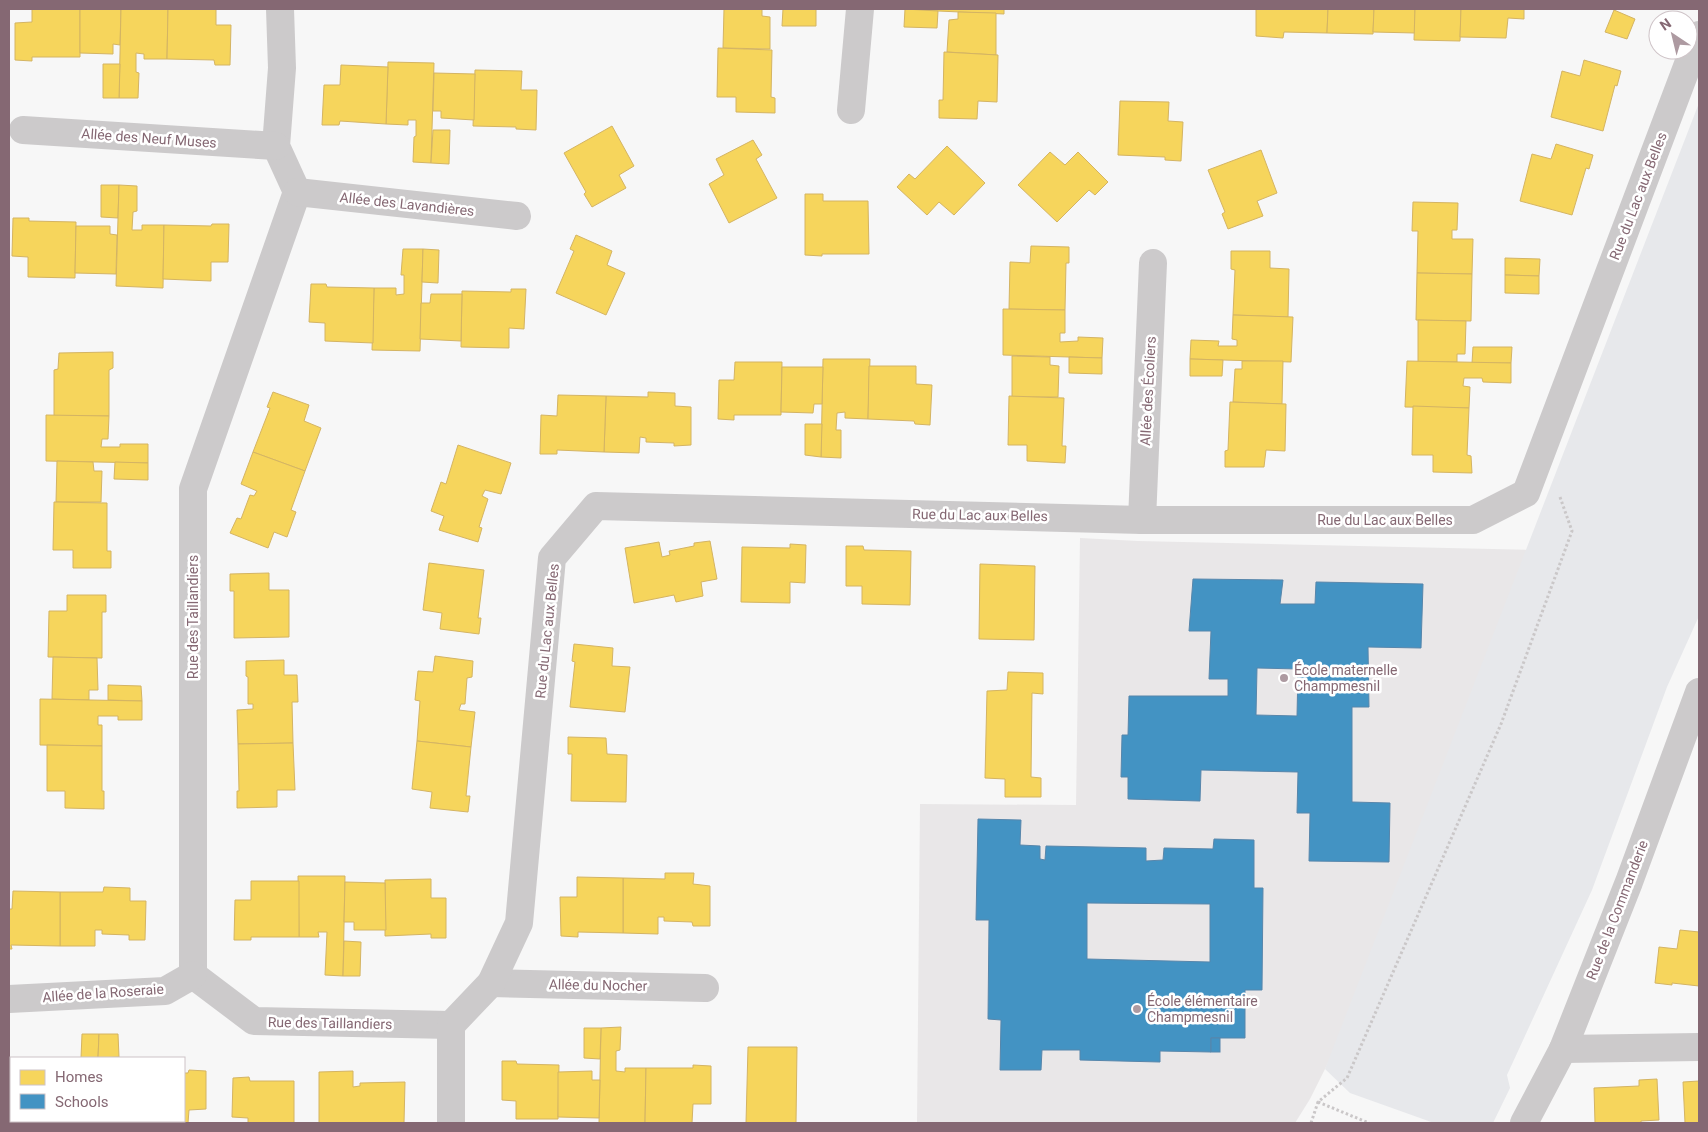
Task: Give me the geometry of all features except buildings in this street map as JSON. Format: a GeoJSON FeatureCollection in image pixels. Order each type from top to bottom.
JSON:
{"type":"FeatureCollection","features":[{"type":"Feature","properties":{"kind":"street"},"geometry":{"type":"LineString","coordinates":[[280,9],[282,68],[276,146],[297,192]]}},
{"type":"Feature","properties":{"kind":"street"},"geometry":{"type":"LineString","coordinates":[[851,110],[860,9]]}},
{"type":"Feature","properties":{"kind":"street","name":"Rue du Lac aux Belles"},"geometry":{"type":"LineString","coordinates":[[451,1025],[491,983],[519,923],[552,558],[596,506],[1142,520],[1472,520],[1526,494],[1699,35]]}},
{"type":"Feature","properties":{"kind":"street","name":"Allée des Neuf Muses"},"geometry":{"type":"LineString","coordinates":[[23,130],[276,146]]}},
{"type":"Feature","properties":{"kind":"street","name":"Allée des Lavandières"},"geometry":{"type":"LineString","coordinates":[[297,192],[516,216]]}},
{"type":"Feature","properties":{"kind":"street","name":"Rue des Taillandiers"},"geometry":{"type":"LineString","coordinates":[[297,192],[193,489],[194,975],[254,1021],[451,1025]]}},
{"type":"Feature","properties":{"kind":"street","name":"Allée des Écoliers"},"geometry":{"type":"LineString","coordinates":[[1142,520],[1153,262]]}},
{"type":"Feature","properties":{"kind":"street","name":"Rue de la Commanderie"},"geometry":{"type":"LineString","coordinates":[[1524,1123],[1563,1049],[1629,882],[1699,692]]}},
{"type":"Feature","properties":{"kind":"street","name":"Allée de la Roseraie"},"geometry":{"type":"LineString","coordinates":[[9,999],[165,991],[194,975]]}},
{"type":"Feature","properties":{"kind":"street","name":"Allée du Nocher"},"geometry":{"type":"LineString","coordinates":[[491,983],[705,988]]}},
{"type":"Feature","properties":{"kind":"street"},"geometry":{"type":"LineString","coordinates":[[451,1025],[451,1123]]}},
{"type":"Feature","properties":{"kind":"street"},"geometry":{"type":"LineString","coordinates":[[1563,1049],[1699,1047]]}},
{"type":"Feature","properties":{"kind":"path"},"geometry":{"type":"LineString","coordinates":[[1311,1123],[1318,1102],[1346,1078],[1404,951],[1502,724],[1572,531],[1559,494],[1526,494]]}},
{"type":"Feature","properties":{"kind":"path"},"geometry":{"type":"LineString","coordinates":[[1318,1102],[1368,1123]]}},
{"type":"Feature","properties":{"kind":"shaded area"},"geometry":{"type":"Polygon","coordinates":[[[1699,103],[1699,616],[1667,687],[1592,890],[1507,1075],[1510,1088],[1493,1123],[1434,1123],[1350,1093],[1325,1069],[1699,103]]]}},
{"type":"Feature","properties":{"kind":"shaded area"},"geometry":{"type":"Polygon","coordinates":[[[1080,538],[1536,550],[1385,949],[1310,1099],[1295,1123],[917,1123],[920,804],[1076,805],[1080,538]]]}},
{"type":"Feature","properties":{"kind":"place","name":"École maternelle Champmesnil"},"geometry":{"type":"Point","coordinates":[1284,678]}},
{"type":"Feature","properties":{"kind":"place","name":"École élémentaire Champmesnil"},"geometry":{"type":"Point","coordinates":[1137,1009]}}]}
